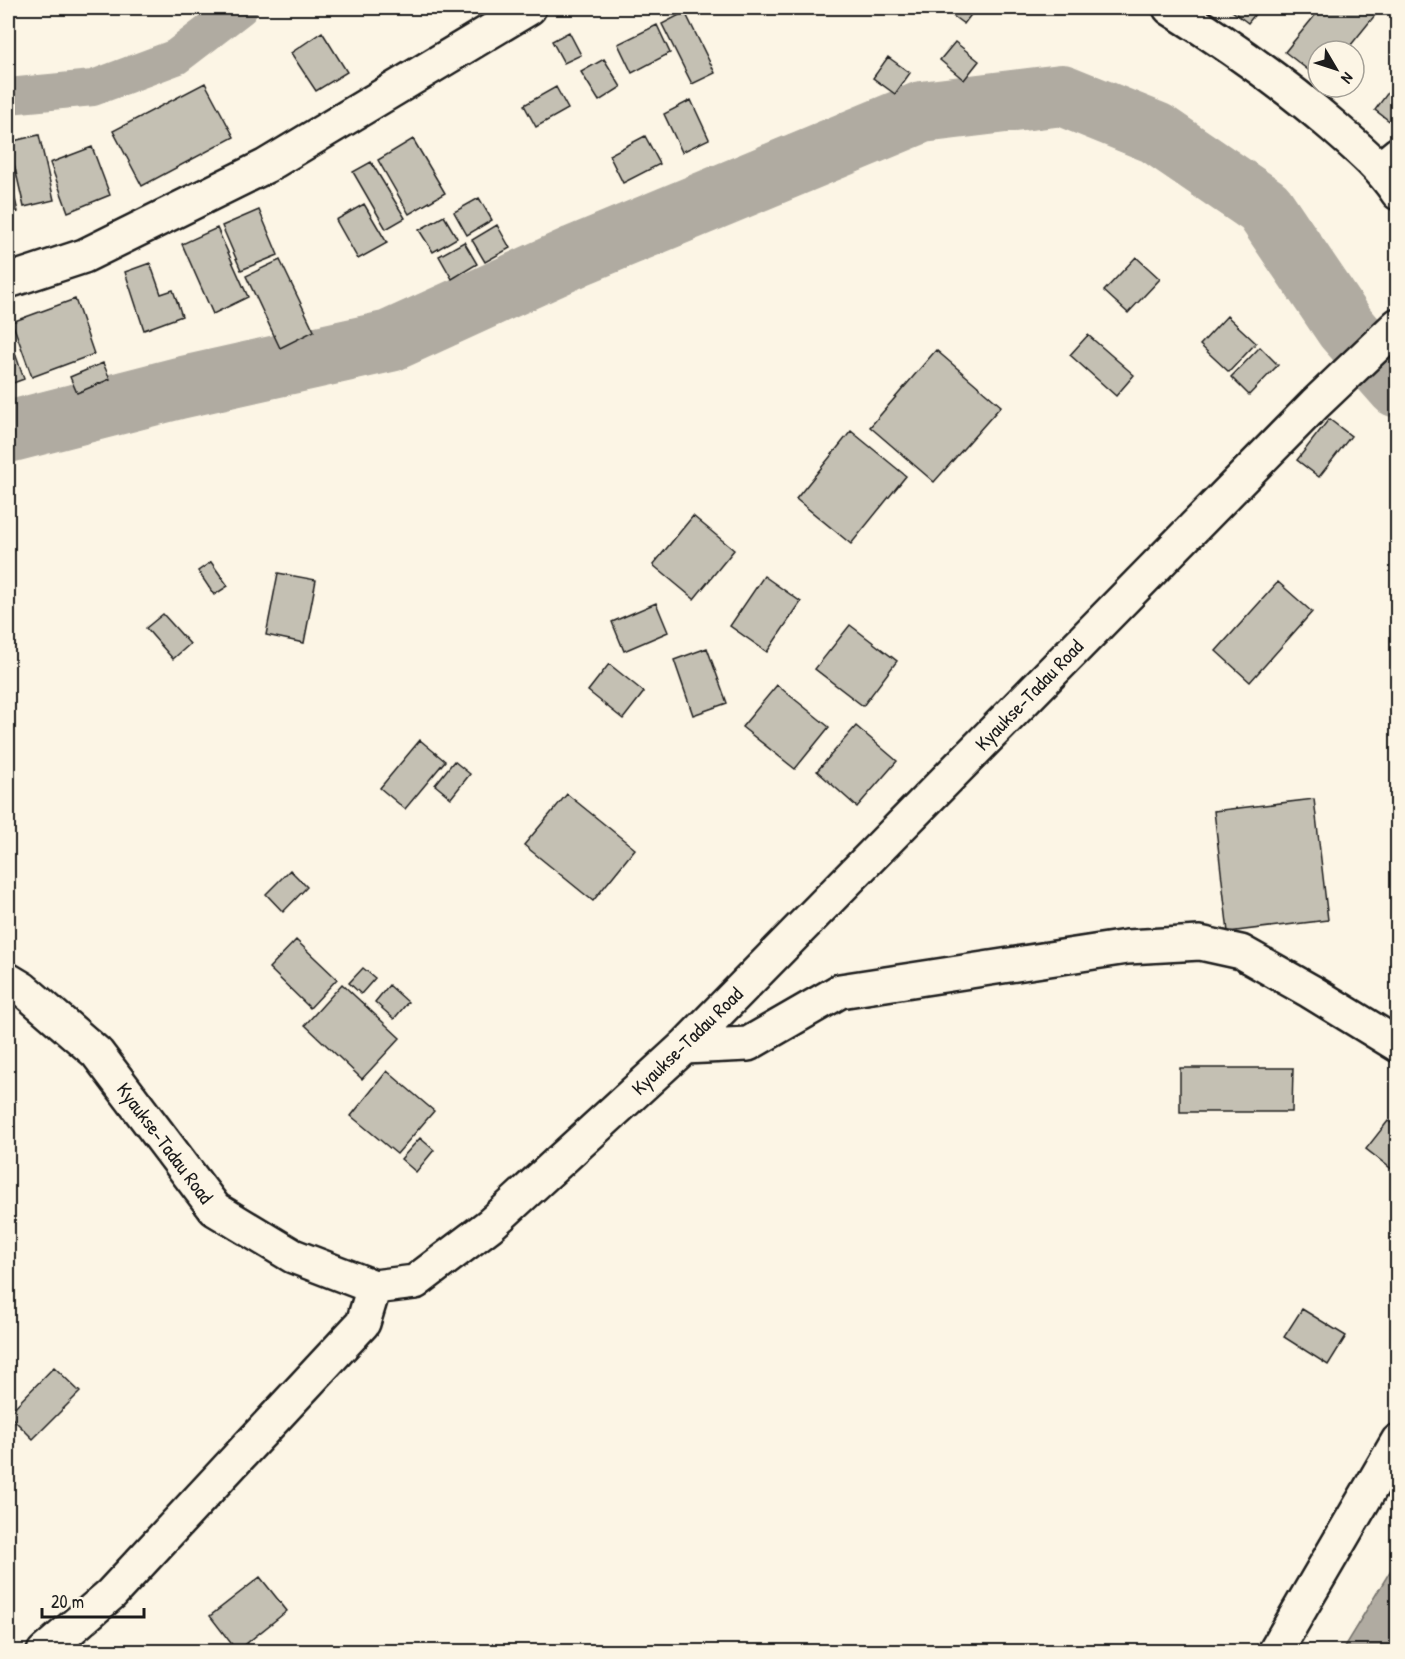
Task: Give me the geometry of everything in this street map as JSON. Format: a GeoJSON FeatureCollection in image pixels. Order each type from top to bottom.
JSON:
{"type":"FeatureCollection","features":[{"type":"Feature","properties":{"kind":"street"},"geometry":{"type":"LineString","coordinates":[[8,281],[84,256],[266,166],[529,8]]}},
{"type":"Feature","properties":{"kind":"street"},"geometry":{"type":"LineString","coordinates":[[1170,8],[1238,50],[1392,172]]}},
{"type":"Feature","properties":{"kind":"street","name":"Kyaukse-Tadau Road"},"geometry":{"type":"LineString","coordinates":[[8,980],[23,989],[97,1053],[215,1209],[293,1256],[374,1287],[415,1282],[480,1232],[684,1047],[1315,404],[1398,325]]}},
{"type":"Feature","properties":{"kind":"street"},"geometry":{"type":"LineString","coordinates":[[684,1047],[748,1044],[840,991],[1127,947],[1200,943],[1241,952],[1310,991],[1398,1046]]}},
{"type":"Feature","properties":{"kind":"street"},"geometry":{"type":"LineString","coordinates":[[44,1652],[111,1594],[363,1323],[374,1287]]}},
{"type":"Feature","properties":{"kind":"street"},"geometry":{"type":"LineString","coordinates":[[1275,1652],[1398,1441]]}},
{"type":"Feature","properties":{"kind":"shaded area"},"geometry":{"type":"Polygon","coordinates":[[[1397,1560],[1397,1651],[1342,1651],[1342,1650],[1397,1560]]]}},
{"type":"Feature","properties":{"kind":"building"},"geometry":{"type":"Polygon","coordinates":[[[942,8],[976,8],[964,24],[942,8]]]}},
{"type":"Feature","properties":{"kind":"building"},"geometry":{"type":"Polygon","coordinates":[[[1228,8],[1260,8],[1248,23],[1228,8]]]}},
{"type":"Feature","properties":{"kind":"building"},"geometry":{"type":"Polygon","coordinates":[[[1321,8],[1380,9],[1356,39],[1306,39],[1306,68],[1285,52],[1321,8]]]}},
{"type":"Feature","properties":{"kind":"building"},"geometry":{"type":"Polygon","coordinates":[[[685,12],[715,73],[692,84],[662,24],[685,12]]]}},
{"type":"Feature","properties":{"kind":"building"},"geometry":{"type":"Polygon","coordinates":[[[657,25],[670,53],[632,73],[618,44],[657,25]]]}},
{"type":"Feature","properties":{"kind":"building"},"geometry":{"type":"Polygon","coordinates":[[[322,32],[347,72],[316,91],[291,53],[322,32]]]}},
{"type":"Feature","properties":{"kind":"building"},"geometry":{"type":"Polygon","coordinates":[[[569,32],[581,55],[564,63],[552,41],[569,32]]]}},
{"type":"Feature","properties":{"kind":"building"},"geometry":{"type":"Polygon","coordinates":[[[955,42],[979,61],[964,80],[940,60],[955,42]]]}},
{"type":"Feature","properties":{"kind":"building"},"geometry":{"type":"Polygon","coordinates":[[[888,57],[910,73],[895,94],[873,78],[888,57]]]}},
{"type":"Feature","properties":{"kind":"building"},"geometry":{"type":"Polygon","coordinates":[[[604,59],[621,87],[599,101],[581,72],[604,59]]]}},
{"type":"Feature","properties":{"kind":"building"},"geometry":{"type":"Polygon","coordinates":[[[1398,79],[1398,124],[1396,126],[1375,110],[1398,79]]]}},
{"type":"Feature","properties":{"kind":"building"},"geometry":{"type":"Polygon","coordinates":[[[205,83],[234,137],[142,186],[113,131],[205,83]]]}},
{"type":"Feature","properties":{"kind":"building"},"geometry":{"type":"Polygon","coordinates":[[[556,87],[568,109],[536,127],[524,105],[556,87]]]}},
{"type":"Feature","properties":{"kind":"building"},"geometry":{"type":"Polygon","coordinates":[[[691,100],[709,139],[682,152],[664,114],[691,100]]]}},
{"type":"Feature","properties":{"kind":"building"},"geometry":{"type":"Polygon","coordinates":[[[39,135],[54,200],[24,207],[9,142],[39,135]]]}},
{"type":"Feature","properties":{"kind":"building"},"geometry":{"type":"Polygon","coordinates":[[[645,136],[660,164],[623,183],[609,155],[645,136]]]}},
{"type":"Feature","properties":{"kind":"building"},"geometry":{"type":"Polygon","coordinates":[[[413,139],[445,193],[409,214],[378,160],[413,139]]]}},
{"type":"Feature","properties":{"kind":"building"},"geometry":{"type":"Polygon","coordinates":[[[92,147],[110,195],[68,212],[50,163],[92,147]]]}},
{"type":"Feature","properties":{"kind":"building"},"geometry":{"type":"Polygon","coordinates":[[[371,162],[405,218],[386,229],[353,172],[371,162]]]}},
{"type":"Feature","properties":{"kind":"building"},"geometry":{"type":"Polygon","coordinates":[[[8,169],[18,212],[8,214],[8,169]]]}},
{"type":"Feature","properties":{"kind":"building"},"geometry":{"type":"Polygon","coordinates":[[[479,198],[492,220],[467,235],[454,212],[479,198]]]}},
{"type":"Feature","properties":{"kind":"building"},"geometry":{"type":"Polygon","coordinates":[[[364,204],[387,243],[358,259],[336,220],[364,204]]]}},
{"type":"Feature","properties":{"kind":"building"},"geometry":{"type":"Polygon","coordinates":[[[259,210],[278,255],[241,270],[222,226],[259,210]]]}},
{"type":"Feature","properties":{"kind":"building"},"geometry":{"type":"Polygon","coordinates":[[[444,216],[457,238],[433,252],[419,230],[444,216]]]}},
{"type":"Feature","properties":{"kind":"building"},"geometry":{"type":"Polygon","coordinates":[[[497,225],[510,248],[485,262],[472,240],[497,225]]]}},
{"type":"Feature","properties":{"kind":"building"},"geometry":{"type":"Polygon","coordinates":[[[217,228],[248,297],[213,314],[182,244],[217,228]]]}},
{"type":"Feature","properties":{"kind":"building"},"geometry":{"type":"Polygon","coordinates":[[[464,242],[477,264],[452,279],[439,256],[464,242]]]}},
{"type":"Feature","properties":{"kind":"building"},"geometry":{"type":"Polygon","coordinates":[[[1136,257],[1160,279],[1128,313],[1104,291],[1136,257]]]}},
{"type":"Feature","properties":{"kind":"building"},"geometry":{"type":"Polygon","coordinates":[[[280,260],[314,331],[280,348],[246,276],[280,260]]]}},
{"type":"Feature","properties":{"kind":"building"},"geometry":{"type":"Polygon","coordinates":[[[150,263],[161,294],[173,290],[182,316],[144,330],[125,272],[150,263]]]}},
{"type":"Feature","properties":{"kind":"building"},"geometry":{"type":"Polygon","coordinates":[[[75,299],[94,354],[32,377],[12,322],[75,299]]]}},
{"type":"Feature","properties":{"kind":"building"},"geometry":{"type":"Polygon","coordinates":[[[1227,316],[1256,343],[1229,372],[1200,345],[1227,316]]]}},
{"type":"Feature","properties":{"kind":"building"},"geometry":{"type":"Polygon","coordinates":[[[8,333],[24,379],[8,385],[8,333]]]}},
{"type":"Feature","properties":{"kind":"building"},"geometry":{"type":"Polygon","coordinates":[[[1088,335],[1134,375],[1116,396],[1070,355],[1088,335]]]}},
{"type":"Feature","properties":{"kind":"building"},"geometry":{"type":"Polygon","coordinates":[[[1260,347],[1278,365],[1249,395],[1231,377],[1260,347]]]}},
{"type":"Feature","properties":{"kind":"building"},"geometry":{"type":"Polygon","coordinates":[[[936,350],[1001,406],[934,482],[870,427],[936,350]]]}},
{"type":"Feature","properties":{"kind":"building"},"geometry":{"type":"Polygon","coordinates":[[[103,363],[110,379],[77,393],[70,377],[103,363]]]}},
{"type":"Feature","properties":{"kind":"building"},"geometry":{"type":"Polygon","coordinates":[[[1329,419],[1351,436],[1319,477],[1297,460],[1329,419]]]}},
{"type":"Feature","properties":{"kind":"building"},"geometry":{"type":"Polygon","coordinates":[[[851,431],[906,476],[851,544],[796,499],[851,431]]]}},
{"type":"Feature","properties":{"kind":"building"},"geometry":{"type":"Polygon","coordinates":[[[693,516],[734,550],[694,599],[653,565],[693,516]]]}},
{"type":"Feature","properties":{"kind":"building"},"geometry":{"type":"Polygon","coordinates":[[[211,562],[228,586],[214,595],[198,571],[211,562]]]}},
{"type":"Feature","properties":{"kind":"building"},"geometry":{"type":"Polygon","coordinates":[[[278,573],[316,580],[304,643],[266,635],[278,573]]]}},
{"type":"Feature","properties":{"kind":"building"},"geometry":{"type":"Polygon","coordinates":[[[764,576],[801,602],[767,652],[730,626],[764,576]]]}},
{"type":"Feature","properties":{"kind":"building"},"geometry":{"type":"Polygon","coordinates":[[[1278,582],[1312,612],[1250,682],[1216,651],[1278,582]]]}},
{"type":"Feature","properties":{"kind":"building"},"geometry":{"type":"Polygon","coordinates":[[[656,603],[668,632],[624,651],[612,622],[656,603]]]}},
{"type":"Feature","properties":{"kind":"building"},"geometry":{"type":"Polygon","coordinates":[[[163,614],[190,644],[173,659],[146,628],[163,614]]]}},
{"type":"Feature","properties":{"kind":"building"},"geometry":{"type":"Polygon","coordinates":[[[850,625],[897,661],[863,706],[815,669],[850,625]]]}},
{"type":"Feature","properties":{"kind":"building"},"geometry":{"type":"Polygon","coordinates":[[[707,648],[727,703],[693,715],[674,660],[707,648]]]}},
{"type":"Feature","properties":{"kind":"building"},"geometry":{"type":"Polygon","coordinates":[[[609,664],[644,692],[623,719],[588,691],[609,664]]]}},
{"type":"Feature","properties":{"kind":"building"},"geometry":{"type":"Polygon","coordinates":[[[777,685],[829,727],[795,769],[742,727],[777,685]]]}},
{"type":"Feature","properties":{"kind":"building"},"geometry":{"type":"Polygon","coordinates":[[[856,726],[897,761],[857,807],[817,771],[856,726]]]}},
{"type":"Feature","properties":{"kind":"building"},"geometry":{"type":"Polygon","coordinates":[[[420,740],[445,761],[405,809],[380,788],[420,740]]]}},
{"type":"Feature","properties":{"kind":"building"},"geometry":{"type":"Polygon","coordinates":[[[454,761],[470,774],[451,798],[435,785],[454,761]]]}},
{"type":"Feature","properties":{"kind":"building"},"geometry":{"type":"Polygon","coordinates":[[[567,794],[635,849],[593,901],[524,845],[567,794]]]}},
{"type":"Feature","properties":{"kind":"building"},"geometry":{"type":"Polygon","coordinates":[[[1314,799],[1328,920],[1228,932],[1214,811],[1314,799]]]}},
{"type":"Feature","properties":{"kind":"building"},"geometry":{"type":"Polygon","coordinates":[[[290,870],[307,887],[283,912],[266,894],[290,870]]]}},
{"type":"Feature","properties":{"kind":"building"},"geometry":{"type":"Polygon","coordinates":[[[296,940],[337,979],[310,1008],[269,968],[296,940]]]}},
{"type":"Feature","properties":{"kind":"building"},"geometry":{"type":"Polygon","coordinates":[[[363,968],[375,978],[361,994],[349,983],[363,968]]]}},
{"type":"Feature","properties":{"kind":"building"},"geometry":{"type":"Polygon","coordinates":[[[342,984],[400,1038],[362,1079],[305,1025],[342,984]]]}},
{"type":"Feature","properties":{"kind":"building"},"geometry":{"type":"Polygon","coordinates":[[[389,985],[408,1002],[394,1019],[375,1002],[389,985]]]}},
{"type":"Feature","properties":{"kind":"building"},"geometry":{"type":"Polygon","coordinates":[[[1180,1068],[1293,1068],[1292,1112],[1180,1112],[1180,1068]]]}},
{"type":"Feature","properties":{"kind":"building"},"geometry":{"type":"Polygon","coordinates":[[[387,1071],[434,1111],[397,1154],[351,1116],[387,1071]]]}},
{"type":"Feature","properties":{"kind":"building"},"geometry":{"type":"Polygon","coordinates":[[[1388,1121],[1398,1128],[1398,1174],[1366,1149],[1388,1121]]]}},
{"type":"Feature","properties":{"kind":"building"},"geometry":{"type":"Polygon","coordinates":[[[420,1138],[434,1150],[416,1172],[401,1159],[420,1138]]]}},
{"type":"Feature","properties":{"kind":"building"},"geometry":{"type":"Polygon","coordinates":[[[1302,1309],[1346,1336],[1328,1365],[1284,1337],[1302,1309]]]}},
{"type":"Feature","properties":{"kind":"building"},"geometry":{"type":"Polygon","coordinates":[[[54,1367],[80,1392],[33,1439],[8,1414],[54,1367]]]}},
{"type":"Feature","properties":{"kind":"building"},"geometry":{"type":"Polygon","coordinates":[[[260,1577],[287,1611],[237,1651],[210,1616],[260,1577]]]}},
{"type":"Feature","properties":{"kind":"waterway"},"geometry":{"type":"LineString","coordinates":[[8,96],[93,88],[176,57],[240,8]]}},
{"type":"Feature","properties":{"kind":"waterway"},"geometry":{"type":"LineString","coordinates":[[8,432],[179,388],[390,341],[576,256],[922,112],[1062,95],[1156,133],[1264,207],[1346,328],[1398,387]]}}]}
